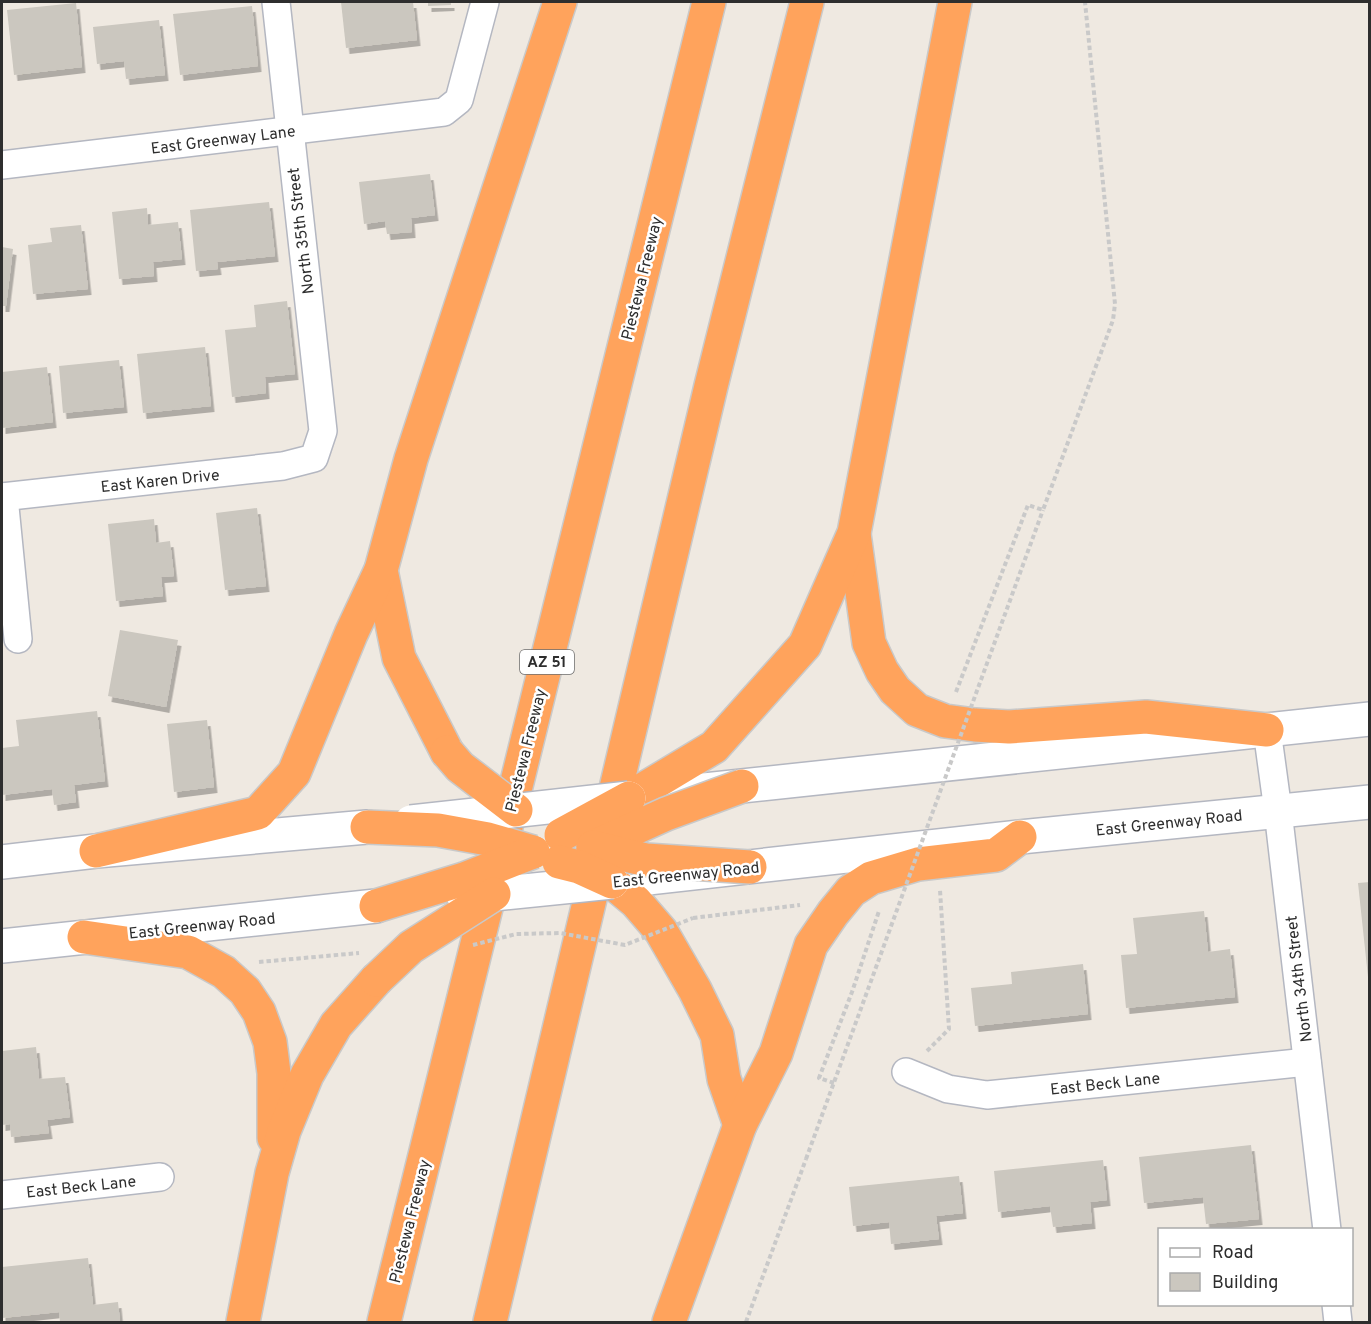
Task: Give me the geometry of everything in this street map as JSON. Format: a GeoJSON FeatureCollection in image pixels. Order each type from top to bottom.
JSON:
{"type":"FeatureCollection","features":[{"type":"Feature","properties":{"kind":"highway"},"geometry":{"type":"LineString","coordinates":[[96,851],[258,813],[294,773],[351,634],[381,570],[413,451],[560,2]]}},
{"type":"Feature","properties":{"kind":"highway","name":"Piestewa Freeway"},"geometry":{"type":"LineString","coordinates":[[384,1323],[709,2]]}},
{"type":"Feature","properties":{"kind":"highway"},"geometry":{"type":"LineString","coordinates":[[490,1323],[711,387],[807,2]]}},
{"type":"Feature","properties":{"kind":"highway"},"geometry":{"type":"LineString","coordinates":[[243,1323],[272,1173],[284,1131],[307,1075],[336,1025],[376,980],[411,947],[494,894],[551,850],[629,798],[714,747],[805,645],[854,533],[955,2]]}},
{"type":"Feature","properties":{"kind":"highway"},"geometry":{"type":"LineString","coordinates":[[854,533],[869,643],[882,671],[895,690],[917,710],[945,721],[1008,727],[1146,717],[1267,730]]}},
{"type":"Feature","properties":{"kind":"highway"},"geometry":{"type":"LineString","coordinates":[[381,570],[399,658],[447,752],[460,767],[516,810],[551,850],[579,867],[612,882],[636,902],[661,931],[695,990],[717,1035],[724,1079],[740,1125]]}},
{"type":"Feature","properties":{"kind":"highway"},"geometry":{"type":"LineString","coordinates":[[376,906],[551,850],[593,846],[666,814],[742,786]]}},
{"type":"Feature","properties":{"kind":"highway"},"geometry":{"type":"LineString","coordinates":[[367,827],[438,830],[551,850]]}},
{"type":"Feature","properties":{"kind":"highway"},"geometry":{"type":"LineString","coordinates":[[669,1323],[740,1125],[776,1053],[811,945],[833,913],[851,891],[871,878],[918,864],[996,855],[1020,837]]}},
{"type":"Feature","properties":{"kind":"highway"},"geometry":{"type":"LineString","coordinates":[[593,846],[646,860],[750,867]]}},
{"type":"Feature","properties":{"kind":"highway"},"geometry":{"type":"LineString","coordinates":[[84,937],[188,952],[224,972],[245,991],[259,1012],[270,1042],[274,1073],[272,1173]]}},
{"type":"Feature","properties":{"kind":"main road"},"geometry":{"type":"LineString","coordinates":[[2,862],[96,851],[367,827],[1370,719]]}},
{"type":"Feature","properties":{"kind":"main road","name":"East Greenway Road"},"geometry":{"type":"LineString","coordinates":[[2,946],[1370,801]]}},
{"type":"Feature","properties":{"kind":"street","name":"North 35th Street"},"geometry":{"type":"LineString","coordinates":[[276,2],[323,431],[314,458]]}},
{"type":"Feature","properties":{"kind":"street","name":"East Greenway Lane"},"geometry":{"type":"LineString","coordinates":[[2,165],[444,112],[459,100],[485,2]]}},
{"type":"Feature","properties":{"kind":"street","name":"East Karen Drive"},"geometry":{"type":"LineString","coordinates":[[18,639],[3,497],[283,466],[314,458]]}},
{"type":"Feature","properties":{"kind":"street","name":"North 34th Street"},"geometry":{"type":"LineString","coordinates":[[1267,730],[1327,1228]]}},
{"type":"Feature","properties":{"kind":"street","name":"East Beck Lane"},"geometry":{"type":"LineString","coordinates":[[906,1072],[948,1089],[987,1095],[1307,1062]]}},
{"type":"Feature","properties":{"kind":"street","name":"East Beck Lane"},"geometry":{"type":"LineString","coordinates":[[2,1195],[160,1177]]}},
{"type":"Feature","properties":{"kind":"street"},"geometry":{"type":"LineString","coordinates":[[1336,1306],[1338,1323]]}},
{"type":"Feature","properties":{"kind":"path"},"geometry":{"type":"LineString","coordinates":[[746,1323],[1113,320],[1115,304],[1085,2]]}},
{"type":"Feature","properties":{"kind":"path"},"geometry":{"type":"LineString","coordinates":[[952,703],[1028,504],[1043,510]]}},
{"type":"Feature","properties":{"kind":"path"},"geometry":{"type":"LineString","coordinates":[[899,886],[915,880]]}},
{"type":"Feature","properties":{"kind":"path"},"geometry":{"type":"LineString","coordinates":[[906,1072],[949,1029],[940,887]]}},
{"type":"Feature","properties":{"kind":"path"},"geometry":{"type":"LineString","coordinates":[[465,948],[516,934],[560,933],[625,945],[693,918],[819,903],[833,913]]}},
{"type":"Feature","properties":{"kind":"path"},"geometry":{"type":"LineString","coordinates":[[834,1083],[819,1078],[852,992],[879,908]]}},
{"type":"Feature","properties":{"kind":"path"},"geometry":{"type":"LineString","coordinates":[[224,972],[233,964],[411,947]]}},
{"type":"Feature","properties":{"kind":"building"},"geometry":{"type":"Polygon","coordinates":[[[341,2],[413,2],[417,40],[346,48],[341,2]]]}},
{"type":"Feature","properties":{"kind":"building"},"geometry":{"type":"Polygon","coordinates":[[[428,2],[451,2],[451,5],[428,6],[428,2]]]}},
{"type":"Feature","properties":{"kind":"building"},"geometry":{"type":"Polygon","coordinates":[[[76,3],[82,67],[14,75],[7,10],[76,3]]]}},
{"type":"Feature","properties":{"kind":"building"},"geometry":{"type":"Polygon","coordinates":[[[252,6],[258,66],[180,75],[173,14],[252,6]]]}},
{"type":"Feature","properties":{"kind":"building"},"geometry":{"type":"Polygon","coordinates":[[[159,20],[165,75],[126,79],[124,61],[97,64],[93,27],[159,20]]]}},
{"type":"Feature","properties":{"kind":"building"},"geometry":{"type":"Polygon","coordinates":[[[430,174],[435,215],[411,218],[412,232],[387,234],[385,221],[364,224],[359,182],[430,174]]]}},
{"type":"Feature","properties":{"kind":"building"},"geometry":{"type":"Polygon","coordinates":[[[269,202],[275,256],[217,262],[218,269],[196,271],[190,210],[269,202]]]}},
{"type":"Feature","properties":{"kind":"building"},"geometry":{"type":"Polygon","coordinates":[[[147,208],[148,225],[178,222],[182,259],[153,262],[154,276],[119,279],[112,212],[147,208]]]}},
{"type":"Feature","properties":{"kind":"building"},"geometry":{"type":"Polygon","coordinates":[[[81,225],[88,289],[33,294],[28,245],[52,242],[50,228],[81,225]]]}},
{"type":"Feature","properties":{"kind":"building"},"geometry":{"type":"Polygon","coordinates":[[[2,247],[13,249],[6,306],[2,306],[2,247]]]}},
{"type":"Feature","properties":{"kind":"building"},"geometry":{"type":"Polygon","coordinates":[[[287,301],[295,374],[265,377],[266,393],[232,397],[225,330],[256,327],[254,305],[287,301]]]}},
{"type":"Feature","properties":{"kind":"building"},"geometry":{"type":"Polygon","coordinates":[[[205,347],[211,406],[143,413],[137,354],[205,347]]]}},
{"type":"Feature","properties":{"kind":"building"},"geometry":{"type":"Polygon","coordinates":[[[119,360],[124,407],[63,413],[59,366],[119,360]]]}},
{"type":"Feature","properties":{"kind":"building"},"geometry":{"type":"Polygon","coordinates":[[[47,367],[53,422],[2,428],[2,372],[47,367]]]}},
{"type":"Feature","properties":{"kind":"building"},"geometry":{"type":"Polygon","coordinates":[[[257,508],[266,586],[225,590],[216,513],[257,508]]]}},
{"type":"Feature","properties":{"kind":"building"},"geometry":{"type":"Polygon","coordinates":[[[154,519],[156,543],[170,541],[174,576],[161,577],[163,596],[116,601],[108,524],[154,519]]]}},
{"type":"Feature","properties":{"kind":"building"},"geometry":{"type":"Polygon","coordinates":[[[120,630],[178,640],[166,707],[108,696],[120,630]]]}},
{"type":"Feature","properties":{"kind":"building"},"geometry":{"type":"Polygon","coordinates":[[[97,711],[105,781],[74,785],[76,802],[54,805],[52,789],[2,795],[2,748],[19,746],[16,720],[97,711]]]}},
{"type":"Feature","properties":{"kind":"building"},"geometry":{"type":"Polygon","coordinates":[[[207,720],[214,787],[174,792],[167,724],[207,720]]]}},
{"type":"Feature","properties":{"kind":"building"},"geometry":{"type":"Polygon","coordinates":[[[1370,882],[1370,977],[1368,977],[1358,883],[1370,882]]]}},
{"type":"Feature","properties":{"kind":"building"},"geometry":{"type":"Polygon","coordinates":[[[1204,911],[1208,952],[1230,949],[1235,997],[1126,1008],[1121,955],[1137,954],[1133,918],[1204,911]]]}},
{"type":"Feature","properties":{"kind":"building"},"geometry":{"type":"Polygon","coordinates":[[[1083,964],[1088,1014],[975,1026],[971,988],[1012,984],[1011,972],[1083,964]]]}},
{"type":"Feature","properties":{"kind":"building"},"geometry":{"type":"Polygon","coordinates":[[[36,1047],[39,1079],[65,1077],[70,1117],[47,1120],[49,1133],[11,1137],[10,1124],[2,1125],[2,1051],[36,1047]]]}},
{"type":"Feature","properties":{"kind":"building"},"geometry":{"type":"Polygon","coordinates":[[[1251,1145],[1259,1219],[1206,1224],[1203,1197],[1144,1203],[1139,1157],[1251,1145]]]}},
{"type":"Feature","properties":{"kind":"building"},"geometry":{"type":"Polygon","coordinates":[[[1103,1160],[1107,1200],[1090,1202],[1092,1223],[1053,1227],[1050,1206],[998,1212],[994,1171],[1103,1160]]]}},
{"type":"Feature","properties":{"kind":"building"},"geometry":{"type":"Polygon","coordinates":[[[959,1176],[963,1213],[936,1216],[939,1239],[891,1244],[889,1222],[853,1226],[849,1187],[959,1176]]]}},
{"type":"Feature","properties":{"kind":"building"},"geometry":{"type":"Polygon","coordinates":[[[88,1258],[93,1305],[118,1302],[120,1322],[60,1322],[59,1312],[2,1318],[2,1267],[88,1258]]]}}]}
